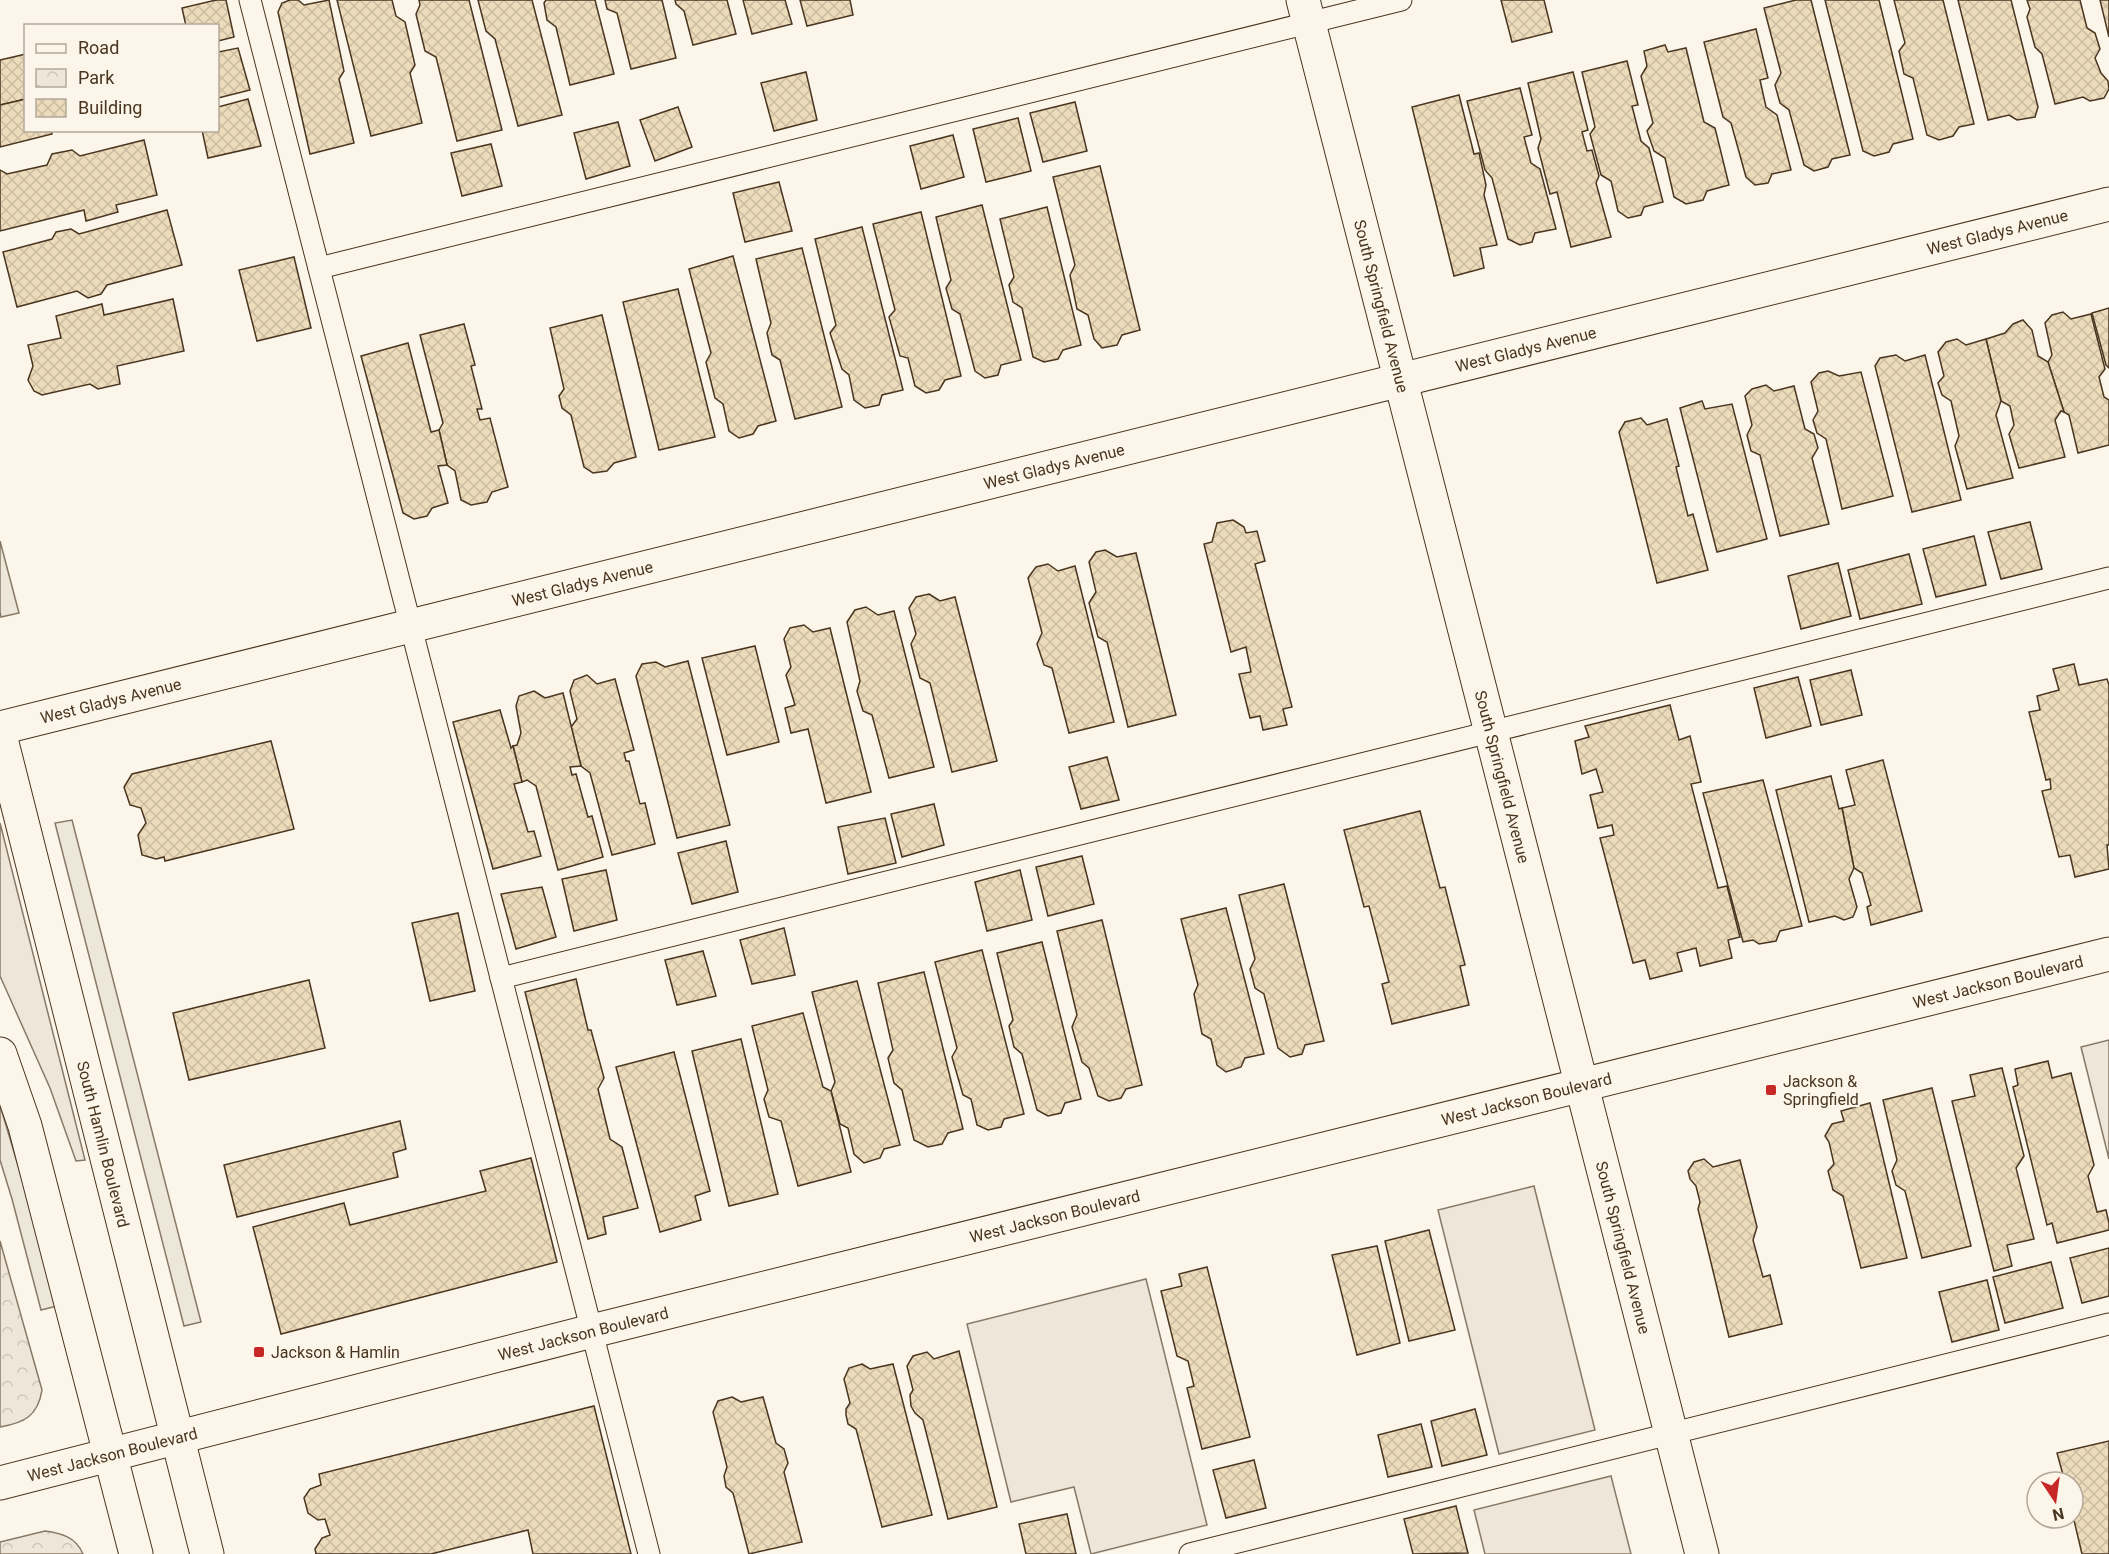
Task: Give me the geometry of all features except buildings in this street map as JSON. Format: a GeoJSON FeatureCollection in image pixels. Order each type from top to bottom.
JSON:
{"type":"FeatureCollection","features":[{"type":"Feature","properties":{"kind":"street","name":"South Springfield Avenue"},"geometry":{"type":"LineString","coordinates":[[1306,12],[1702,1554]]}},
{"type":"Feature","properties":{"kind":"street","name":"West Gladys Avenue"},"geometry":{"type":"LineString","coordinates":[[0,728],[2109,204]]}},
{"type":"Feature","properties":{"kind":"street","name":"South Hamlin Boulevard"},"geometry":{"type":"LineString","coordinates":[[0,735],[207,1554]]}},
{"type":"Feature","properties":{"kind":"street","name":"West Jackson Boulevard"},"geometry":{"type":"LineString","coordinates":[[0,1483],[591,1331],[2109,954]]}},
{"type":"Feature","properties":{"kind":"street"},"geometry":{"type":"LineString","coordinates":[[0,1054],[24,1126],[112,1455],[136,1554]]}},
{"type":"Feature","properties":{"kind":"lane"},"geometry":{"type":"LineString","coordinates":[[250,0],[649,1554]]}},
{"type":"Feature","properties":{"kind":"lane"},"geometry":{"type":"LineString","coordinates":[[319,268],[1306,12],[1401,0]]}},
{"type":"Feature","properties":{"kind":"lane"},"geometry":{"type":"LineString","coordinates":[[501,978],[2109,578]]}},
{"type":"Feature","properties":{"kind":"lane"},"geometry":{"type":"LineString","coordinates":[[1190,1554],[2109,1324]]}},
{"type":"Feature","properties":{"kind":"green space"},"geometry":{"type":"Polygon","coordinates":[[[0,823],[85,1160],[76,1161],[50,1088],[0,976],[0,823]]]}},
{"type":"Feature","properties":{"kind":"green space"},"geometry":{"type":"Polygon","coordinates":[[[2109,1040],[2109,1159],[2081,1047],[2109,1040]]]}},
{"type":"Feature","properties":{"kind":"green space"},"geometry":{"type":"Polygon","coordinates":[[[1534,1186],[1595,1430],[1499,1454],[1438,1210],[1534,1186]]]}},
{"type":"Feature","properties":{"kind":"green space"},"geometry":{"type":"Polygon","coordinates":[[[0,1241],[42,1390],[37,1406],[28,1417],[0,1427],[0,1241]]]}},
{"type":"Feature","properties":{"kind":"green space"},"geometry":{"type":"Polygon","coordinates":[[[1146,1279],[1207,1525],[1091,1554],[1074,1487],[1011,1502],[967,1324],[1146,1279]]]}},
{"type":"Feature","properties":{"kind":"green space"},"geometry":{"type":"Polygon","coordinates":[[[1611,1476],[1631,1554],[1485,1554],[1474,1510],[1611,1476]]]}},
{"type":"Feature","properties":{"kind":"green space"},"geometry":{"type":"Polygon","coordinates":[[[45,1531],[57,1533],[72,1540],[83,1554],[0,1554],[0,1542],[45,1531]]]}},
{"type":"Feature","properties":{"kind":"shaded area"},"geometry":{"type":"Polygon","coordinates":[[[0,541],[19,613],[1,617],[0,612],[0,541]]]}},
{"type":"Feature","properties":{"kind":"shaded area"},"geometry":{"type":"Polygon","coordinates":[[[72,820],[201,1322],[184,1326],[55,823],[72,820]]]}},
{"type":"Feature","properties":{"kind":"shaded area"},"geometry":{"type":"Polygon","coordinates":[[[0,1105],[57,1306],[41,1310],[0,1160],[0,1105]]]}},
{"type":"Feature","properties":{"kind":"place","name":"Jackson & Springfield"},"geometry":{"type":"Point","coordinates":[1771,1090]}},
{"type":"Feature","properties":{"kind":"place","name":"Jackson & Hamlin"},"geometry":{"type":"Point","coordinates":[259,1352]}}]}
